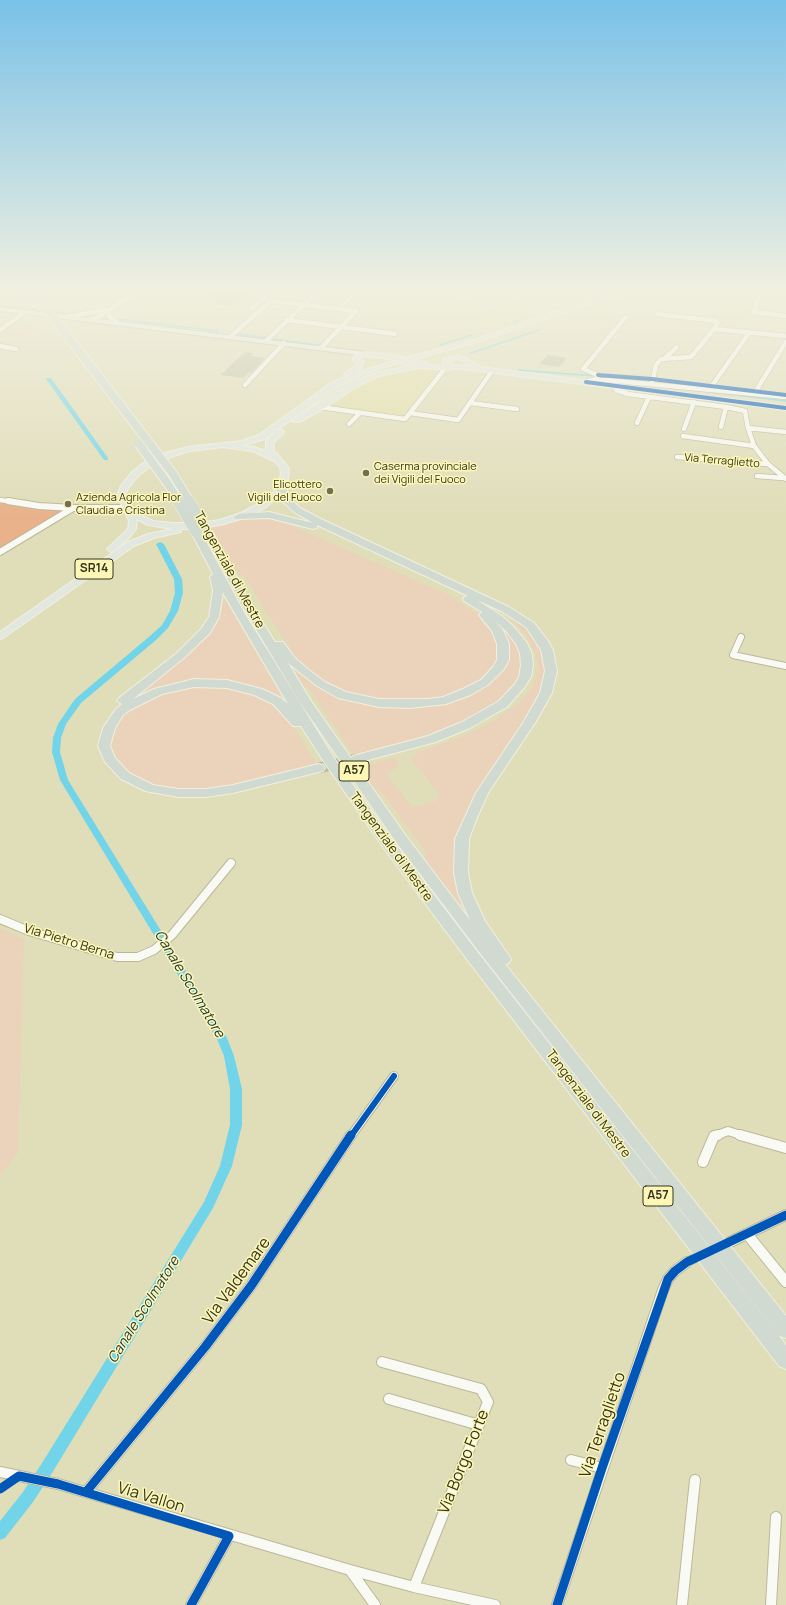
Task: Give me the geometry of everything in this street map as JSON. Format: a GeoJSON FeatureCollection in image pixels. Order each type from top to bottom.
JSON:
{"type":"FeatureCollection","features":[{"type":"Feature","properties":{"kind":"highway","name":"Tangenziale di Mestre"},"geometry":{"type":"LineString","coordinates":[[81,367],[163,476],[201,530],[305,701],[376,804],[439,890],[522,997],[535,1024],[786,1360]]}},
{"type":"Feature","properties":{"kind":"highway","name":"A57"},"geometry":{"type":"LineString","coordinates":[[283,482],[282,490],[284,498],[297,510],[487,605],[507,618],[518,628],[529,645],[534,657],[536,668],[532,681],[524,693],[511,706],[478,726],[437,743],[359,762]]}},
{"type":"Feature","properties":{"kind":"highway","name":"A57"},"geometry":{"type":"LineString","coordinates":[[239,517],[269,515],[306,523],[445,584],[489,600],[525,622],[542,641],[550,657],[551,672],[546,692],[529,723],[482,793],[469,820],[462,839],[461,849],[462,878],[468,901],[489,939],[507,964],[522,997]]}},
{"type":"Feature","properties":{"kind":"highway","name":"Tangenziale di Mestre"},"geometry":{"type":"LineString","coordinates":[[201,530],[212,561],[240,614],[285,690],[330,762],[440,915],[516,1013],[535,1024],[786,1330]]}},
{"type":"Feature","properties":{"kind":"highway","name":"A57"},"geometry":{"type":"LineString","coordinates":[[212,561],[218,598],[216,610],[210,625],[190,648],[130,695],[106,719],[101,728],[96,744],[102,766],[119,781],[140,791],[164,798],[185,799],[226,796],[321,771],[233,789],[206,793],[178,793],[150,788],[125,776],[109,760],[104,746],[109,728],[119,713],[126,707],[146,695],[158,691],[182,685],[221,683],[258,692],[277,701],[291,714],[316,752],[330,762]]}},
{"type":"Feature","properties":{"kind":"highway","name":"A57"},"geometry":{"type":"LineString","coordinates":[[240,592],[255,606],[286,654],[321,684],[342,695],[360,700],[379,703],[410,704],[437,702],[467,692],[489,678],[498,669],[502,660],[503,644],[494,626],[476,608],[445,584]]}},
{"type":"Feature","properties":{"kind":"main road","name":"SR14"},"geometry":{"type":"LineString","coordinates":[[282,423],[290,414],[312,396],[333,381],[358,367]]}},
{"type":"Feature","properties":{"kind":"main road","name":"SR14"},"geometry":{"type":"LineString","coordinates":[[0,628],[130,533],[133,525],[132,516],[122,501],[122,492],[129,480],[142,468],[155,461],[179,452],[200,447],[243,443],[256,440],[267,434],[343,381],[378,367]]}},
{"type":"Feature","properties":{"kind":"main road"},"geometry":{"type":"LineString","coordinates":[[316,407],[340,387],[385,367]]}},
{"type":"Feature","properties":{"kind":"main road"},"geometry":{"type":"LineString","coordinates":[[283,482],[285,470],[270,451],[269,443],[275,436],[296,420],[346,388],[374,375],[402,367]]}},
{"type":"Feature","properties":{"kind":"main road"},"geometry":{"type":"LineString","coordinates":[[374,375],[418,367]]}},
{"type":"Feature","properties":{"kind":"main road"},"geometry":{"type":"LineString","coordinates":[[435,367],[492,371],[583,382],[597,379],[616,386],[786,408]]}},
{"type":"Feature","properties":{"kind":"main road"},"geometry":{"type":"LineString","coordinates":[[468,367],[492,371]]}},
{"type":"Feature","properties":{"kind":"main road"},"geometry":{"type":"LineString","coordinates":[[480,367],[583,382]]}},
{"type":"Feature","properties":{"kind":"main road","name":"SR14"},"geometry":{"type":"LineString","coordinates":[[223,445],[250,448],[274,457]]}},
{"type":"Feature","properties":{"kind":"main road","name":"SR14"},"geometry":{"type":"LineString","coordinates":[[0,636],[131,544],[162,533],[201,530],[239,517],[268,502],[277,493],[283,482]]}},
{"type":"Feature","properties":{"kind":"main road","name":"SR14"},"geometry":{"type":"LineString","coordinates":[[128,509],[140,518],[154,524],[201,530]]}},
{"type":"Feature","properties":{"kind":"street"},"geometry":{"type":"LineString","coordinates":[[245,385],[262,367]]}},
{"type":"Feature","properties":{"kind":"street"},"geometry":{"type":"LineString","coordinates":[[585,367],[583,369],[597,379],[786,397]]}},
{"type":"Feature","properties":{"kind":"street"},"geometry":{"type":"LineString","coordinates":[[650,383],[655,367]]}},
{"type":"Feature","properties":{"kind":"street"},"geometry":{"type":"LineString","coordinates":[[709,390],[725,367]]}},
{"type":"Feature","properties":{"kind":"street"},"geometry":{"type":"LineString","coordinates":[[754,394],[771,367]]}},
{"type":"Feature","properties":{"kind":"street"},"geometry":{"type":"LineString","coordinates":[[316,407],[405,419],[443,371]]}},
{"type":"Feature","properties":{"kind":"street"},"geometry":{"type":"LineString","coordinates":[[410,413],[458,420],[492,371]]}},
{"type":"Feature","properties":{"kind":"street","name":"Via Terraglietto"},"geometry":{"type":"LineString","coordinates":[[616,386],[616,390],[622,392],[745,411],[748,428],[754,446],[768,464],[785,478]]}},
{"type":"Feature","properties":{"kind":"street"},"geometry":{"type":"LineString","coordinates":[[637,423],[649,397]]}},
{"type":"Feature","properties":{"kind":"street"},"geometry":{"type":"LineString","coordinates":[[684,430],[694,402]]}},
{"type":"Feature","properties":{"kind":"street"},"geometry":{"type":"LineString","coordinates":[[470,403],[516,409]]}},
{"type":"Feature","properties":{"kind":"street"},"geometry":{"type":"LineString","coordinates":[[721,427],[726,407]]}},
{"type":"Feature","properties":{"kind":"street"},"geometry":{"type":"LineString","coordinates":[[349,424],[360,413]]}},
{"type":"Feature","properties":{"kind":"street"},"geometry":{"type":"LineString","coordinates":[[748,428],[786,432]]}},
{"type":"Feature","properties":{"kind":"street","name":"Via Terraglietto"},"geometry":{"type":"LineString","coordinates":[[683,436],[754,446]]}},
{"type":"Feature","properties":{"kind":"street","name":"Via Terraglietto"},"geometry":{"type":"LineString","coordinates":[[677,457],[768,464]]}},
{"type":"Feature","properties":{"kind":"street","name":"Via Terraglietto"},"geometry":{"type":"LineString","coordinates":[[757,476],[785,478]]}},
{"type":"Feature","properties":{"kind":"street"},"geometry":{"type":"LineString","coordinates":[[0,500],[39,506],[128,509]]}},
{"type":"Feature","properties":{"kind":"street"},"geometry":{"type":"LineString","coordinates":[[0,552],[73,508]]}},
{"type":"Feature","properties":{"kind":"street"},"geometry":{"type":"LineString","coordinates":[[741,637],[733,655],[786,666]]}},
{"type":"Feature","properties":{"kind":"street","name":"Via Pietro Berna"},"geometry":{"type":"LineString","coordinates":[[0,919],[29,931],[117,957],[138,957],[154,950],[172,936],[231,863]]}},
{"type":"Feature","properties":{"kind":"street","name":"Via Valdemare"},"geometry":{"type":"LineString","coordinates":[[86,1492],[205,1347],[251,1286],[361,1120],[394,1076]]}},
{"type":"Feature","properties":{"kind":"street"},"geometry":{"type":"LineString","coordinates":[[703,1162],[714,1136],[728,1131],[786,1148]]}},
{"type":"Feature","properties":{"kind":"street"},"geometry":{"type":"LineString","coordinates":[[730,1242],[786,1215]]}},
{"type":"Feature","properties":{"kind":"street"},"geometry":{"type":"LineString","coordinates":[[748,1234],[786,1282]]}},
{"type":"Feature","properties":{"kind":"street","name":"Via Terraglietto"},"geometry":{"type":"LineString","coordinates":[[557,1605],[663,1290],[668,1279],[687,1262]]}},
{"type":"Feature","properties":{"kind":"street","name":"Via Borgo Forte"},"geometry":{"type":"LineString","coordinates":[[382,1362],[481,1389],[488,1402],[414,1587]]}},
{"type":"Feature","properties":{"kind":"street"},"geometry":{"type":"LineString","coordinates":[[389,1399],[479,1425]]}},
{"type":"Feature","properties":{"kind":"street"},"geometry":{"type":"LineString","coordinates":[[571,1460],[602,1468]]}},
{"type":"Feature","properties":{"kind":"street","name":"Via Vallon"},"geometry":{"type":"LineString","coordinates":[[0,1472],[58,1484],[229,1536],[350,1570],[414,1587],[495,1605]]}},
{"type":"Feature","properties":{"kind":"street"},"geometry":{"type":"LineString","coordinates":[[682,1605],[695,1480]]}},
{"type":"Feature","properties":{"kind":"street"},"geometry":{"type":"LineString","coordinates":[[770,1605],[776,1517]]}},
{"type":"Feature","properties":{"kind":"street"},"geometry":{"type":"LineString","coordinates":[[190,1605],[229,1536]]}},
{"type":"Feature","properties":{"kind":"street"},"geometry":{"type":"LineString","coordinates":[[350,1570],[375,1605]]}},
{"type":"Feature","properties":{"kind":"shaded area"},"geometry":{"type":"Polygon","coordinates":[[[419,368],[442,368],[402,418],[327,406],[353,388],[372,379],[419,368]]]}},
{"type":"Feature","properties":{"kind":"shaded area"},"geometry":{"type":"Polygon","coordinates":[[[0,502],[68,509],[0,550],[0,502]]]}},
{"type":"Feature","properties":{"kind":"shaded area"},"geometry":{"type":"Polygon","coordinates":[[[248,518],[266,518],[281,521],[449,595],[476,613],[495,632],[501,657],[488,677],[449,698],[391,703],[335,690],[300,665],[289,652],[291,649],[246,578],[237,572],[211,527],[248,518]]]}},
{"type":"Feature","properties":{"kind":"shaded area"},"geometry":{"type":"Polygon","coordinates":[[[222,598],[224,598],[282,697],[280,699],[223,682],[144,695],[102,733],[100,748],[102,758],[107,766],[121,780],[142,790],[126,784],[109,771],[101,758],[99,739],[103,727],[116,709],[182,657],[222,598]]]}},
{"type":"Feature","properties":{"kind":"shaded area"},"geometry":{"type":"Polygon","coordinates":[[[515,619],[525,626],[539,642],[547,663],[541,695],[468,816],[463,903],[458,904],[425,861],[426,852],[383,794],[373,787],[361,767],[393,758],[399,763],[395,769],[385,773],[412,807],[434,802],[439,796],[439,793],[412,760],[413,756],[420,751],[462,737],[494,721],[519,703],[535,681],[538,666],[535,652],[524,633],[512,621],[515,619]]]}},
{"type":"Feature","properties":{"kind":"shaded area"},"geometry":{"type":"Polygon","coordinates":[[[500,627],[510,635],[519,651],[522,671],[517,684],[503,700],[443,732],[355,757],[308,687],[305,688],[295,674],[300,673],[317,685],[389,707],[478,691],[492,682],[498,674],[500,627]]]}},
{"type":"Feature","properties":{"kind":"shaded area"},"geometry":{"type":"Polygon","coordinates":[[[203,686],[237,689],[268,699],[282,710],[319,767],[230,788],[173,791],[133,779],[112,760],[108,738],[125,712],[149,697],[179,688],[203,686]]]}},
{"type":"Feature","properties":{"kind":"shaded area"},"geometry":{"type":"Polygon","coordinates":[[[142,790],[162,795],[191,797],[171,797],[154,794],[142,790]]]}},
{"type":"Feature","properties":{"kind":"shaded area"},"geometry":{"type":"Polygon","coordinates":[[[230,793],[222,795],[191,797],[230,793]]]}},
{"type":"Feature","properties":{"kind":"shaded area"},"geometry":{"type":"Polygon","coordinates":[[[0,928],[24,939],[18,1153],[0,1175],[0,928]]]}},
{"type":"Feature","properties":{"kind":"building"},"geometry":{"type":"Polygon","coordinates":[[[229,367],[257,367],[243,378],[221,375],[229,367]]]}},
{"type":"Feature","properties":{"kind":"waterway"},"geometry":{"type":"LineString","coordinates":[[518,370],[648,380],[648,384]]}},
{"type":"Feature","properties":{"kind":"waterway","name":"Canale Scolmatore"},"geometry":{"type":"LineString","coordinates":[[49,379],[106,459]]}},
{"type":"Feature","properties":{"kind":"waterway"},"geometry":{"type":"LineString","coordinates":[[693,390],[786,401]]}},
{"type":"Feature","properties":{"kind":"waterway","name":"Canale Scolmatore"},"geometry":{"type":"LineString","coordinates":[[0,1533],[28,1497],[47,1468],[209,1204],[226,1166],[236,1125],[236,1089],[229,1056],[222,1038],[64,780],[56,752],[57,738],[62,724],[78,701],[153,638],[165,626],[174,611],[179,593],[178,579],[160,544]]}},
{"type":"Feature","properties":{"kind":"tunnel"},"geometry":{"type":"LineString","coordinates":[[319,768],[357,759]]}},
{"type":"Feature","properties":{"kind":"tunnel"},"geometry":{"type":"LineString","coordinates":[[687,1262],[704,1254]]}},
{"type":"Feature","properties":{"kind":"cycle path"},"geometry":{"type":"LineString","coordinates":[[598,375],[652,379],[786,395]]}},
{"type":"Feature","properties":{"kind":"cycle path"},"geometry":{"type":"LineString","coordinates":[[586,382],[786,408]]}},
{"type":"Feature","properties":{"kind":"cycle path"},"geometry":{"type":"LineString","coordinates":[[86,1492],[205,1347],[251,1286],[361,1120],[394,1076]]}},
{"type":"Feature","properties":{"kind":"cycle path"},"geometry":{"type":"LineString","coordinates":[[557,1605],[602,1468],[668,1279],[675,1271],[687,1262],[786,1215]]}},
{"type":"Feature","properties":{"kind":"cycle path"},"geometry":{"type":"LineString","coordinates":[[0,1489],[19,1476],[58,1484],[229,1536],[191,1605]]}},
{"type":"Feature","properties":{"kind":"place","name":"Caserma provinciale dei Vigili del Fuoco"},"geometry":{"type":"Point","coordinates":[366,473]}},
{"type":"Feature","properties":{"kind":"place","name":"Elicottero Vigili del Fuoco"},"geometry":{"type":"Point","coordinates":[330,491]}},
{"type":"Feature","properties":{"kind":"place","name":"Azienda Agricola Flor Claudia e Cristina"},"geometry":{"type":"Point","coordinates":[68,504]}}]}
